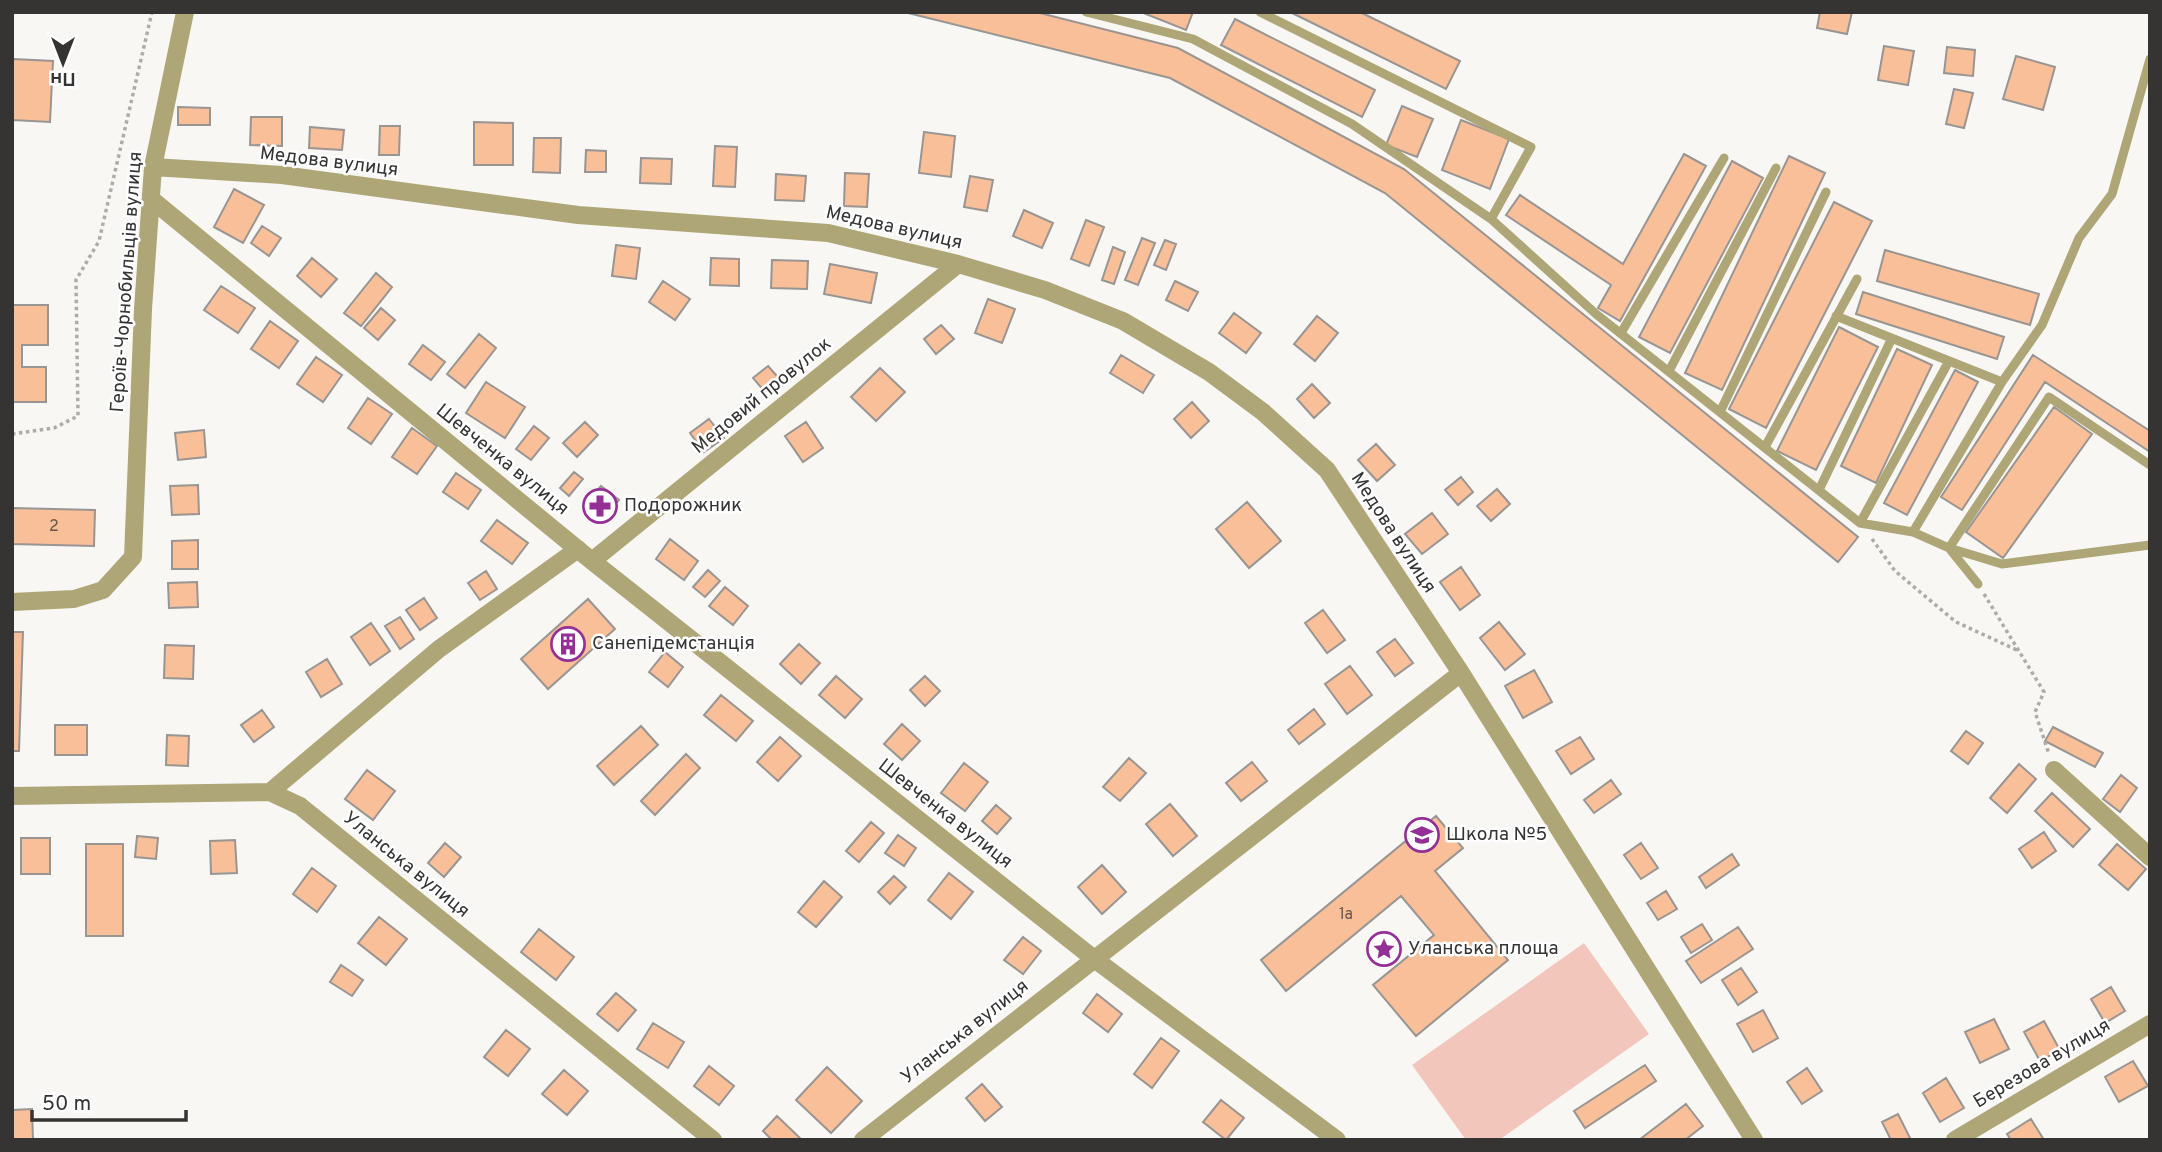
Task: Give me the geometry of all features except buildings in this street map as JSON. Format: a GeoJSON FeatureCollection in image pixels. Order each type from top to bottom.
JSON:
{"type":"FeatureCollection","features":[{"type":"Feature","properties":{"kind":"street","name":"Героїв-Чорнобильців вулиця"},"geometry":{"type":"LineString","coordinates":[[12,602],[74,599],[103,590],[133,557],[143,309],[153,167],[185,12]]}},
{"type":"Feature","properties":{"kind":"street","name":"Медова вулиця"},"geometry":{"type":"LineString","coordinates":[[153,167],[282,175],[578,215],[828,233],[958,264],[1045,290],[1123,321],[1209,372],[1263,412],[1326,470],[1461,673]]}},
{"type":"Feature","properties":{"kind":"street","name":"Шевченка вулиця"},"geometry":{"type":"LineString","coordinates":[[151,199],[585,555],[1093,958]]}},
{"type":"Feature","properties":{"kind":"street","name":"Медовий провулок"},"geometry":{"type":"LineString","coordinates":[[270,792],[439,649],[585,555],[958,264]]}},
{"type":"Feature","properties":{"kind":"street"},"geometry":{"type":"LineString","coordinates":[[1337,1140],[1093,958],[1461,673],[1754,1140]]}},
{"type":"Feature","properties":{"kind":"street"},"geometry":{"type":"LineString","coordinates":[[2054,770],[2150,857]]}},
{"type":"Feature","properties":{"kind":"street","name":"Уланська вулиця"},"geometry":{"type":"LineString","coordinates":[[12,796],[270,792],[300,806],[713,1140]]}},
{"type":"Feature","properties":{"kind":"street","name":"Уланська вулиця"},"geometry":{"type":"LineString","coordinates":[[863,1140],[1093,958]]}},
{"type":"Feature","properties":{"kind":"street","name":"Березова вулиця"},"geometry":{"type":"LineString","coordinates":[[1955,1140],[2150,1024]]}},
{"type":"Feature","properties":{"kind":"lane"},"geometry":{"type":"LineString","coordinates":[[1086,12],[1193,39],[1352,124],[1491,219],[1620,333],[1860,523],[1913,532],[1949,548],[2002,564],[2150,545]]}},
{"type":"Feature","properties":{"kind":"lane"},"geometry":{"type":"LineString","coordinates":[[1260,12],[1531,147],[1491,219]]}},
{"type":"Feature","properties":{"kind":"lane"},"geometry":{"type":"LineString","coordinates":[[1913,532],[2002,382],[2042,326],[2079,238],[2112,194],[2150,59]]}},
{"type":"Feature","properties":{"kind":"lane"},"geometry":{"type":"LineString","coordinates":[[1620,333],[1724,158]]}},
{"type":"Feature","properties":{"kind":"lane"},"geometry":{"type":"LineString","coordinates":[[1669,372],[1776,168]]}},
{"type":"Feature","properties":{"kind":"lane"},"geometry":{"type":"LineString","coordinates":[[1720,412],[1826,191]]}},
{"type":"Feature","properties":{"kind":"lane"},"geometry":{"type":"LineString","coordinates":[[1765,447],[1857,279]]}},
{"type":"Feature","properties":{"kind":"lane"},"geometry":{"type":"LineString","coordinates":[[1836,316],[2002,382]]}},
{"type":"Feature","properties":{"kind":"lane"},"geometry":{"type":"LineString","coordinates":[[1819,490],[1892,338]]}},
{"type":"Feature","properties":{"kind":"lane"},"geometry":{"type":"LineString","coordinates":[[1860,523],[1949,361]]}},
{"type":"Feature","properties":{"kind":"lane"},"geometry":{"type":"LineString","coordinates":[[1949,548],[2049,397],[2150,465]]}},
{"type":"Feature","properties":{"kind":"lane"},"geometry":{"type":"LineString","coordinates":[[1949,548],[1978,584]]}},
{"type":"Feature","properties":{"kind":"path"},"geometry":{"type":"LineString","coordinates":[[12,434],[54,428],[78,416],[76,280],[99,241],[152,12]]}},
{"type":"Feature","properties":{"kind":"path"},"geometry":{"type":"LineString","coordinates":[[1860,523],[1895,571],[1956,622],[2019,651]]}},
{"type":"Feature","properties":{"kind":"path"},"geometry":{"type":"LineString","coordinates":[[1978,584],[2044,692],[2035,712],[2054,770]]}},
{"type":"Feature","properties":{"kind":"shaded area"},"geometry":{"type":"Polygon","coordinates":[[[1584,943],[1649,1034],[1499,1140],[1466,1140],[1412,1065],[1584,943]]]}},
{"type":"Feature","properties":{"kind":"place","name":"Подорожник"},"geometry":{"type":"Point","coordinates":[600,506]}},
{"type":"Feature","properties":{"kind":"place","name":"Санепідемстанція"},"geometry":{"type":"Point","coordinates":[568,644]}},
{"type":"Feature","properties":{"kind":"place","name":"Школа №5"},"geometry":{"type":"Point","coordinates":[1422,835]}},
{"type":"Feature","properties":{"kind":"place","name":"Уланська площа"},"geometry":{"type":"Point","coordinates":[1384,949]}}]}
